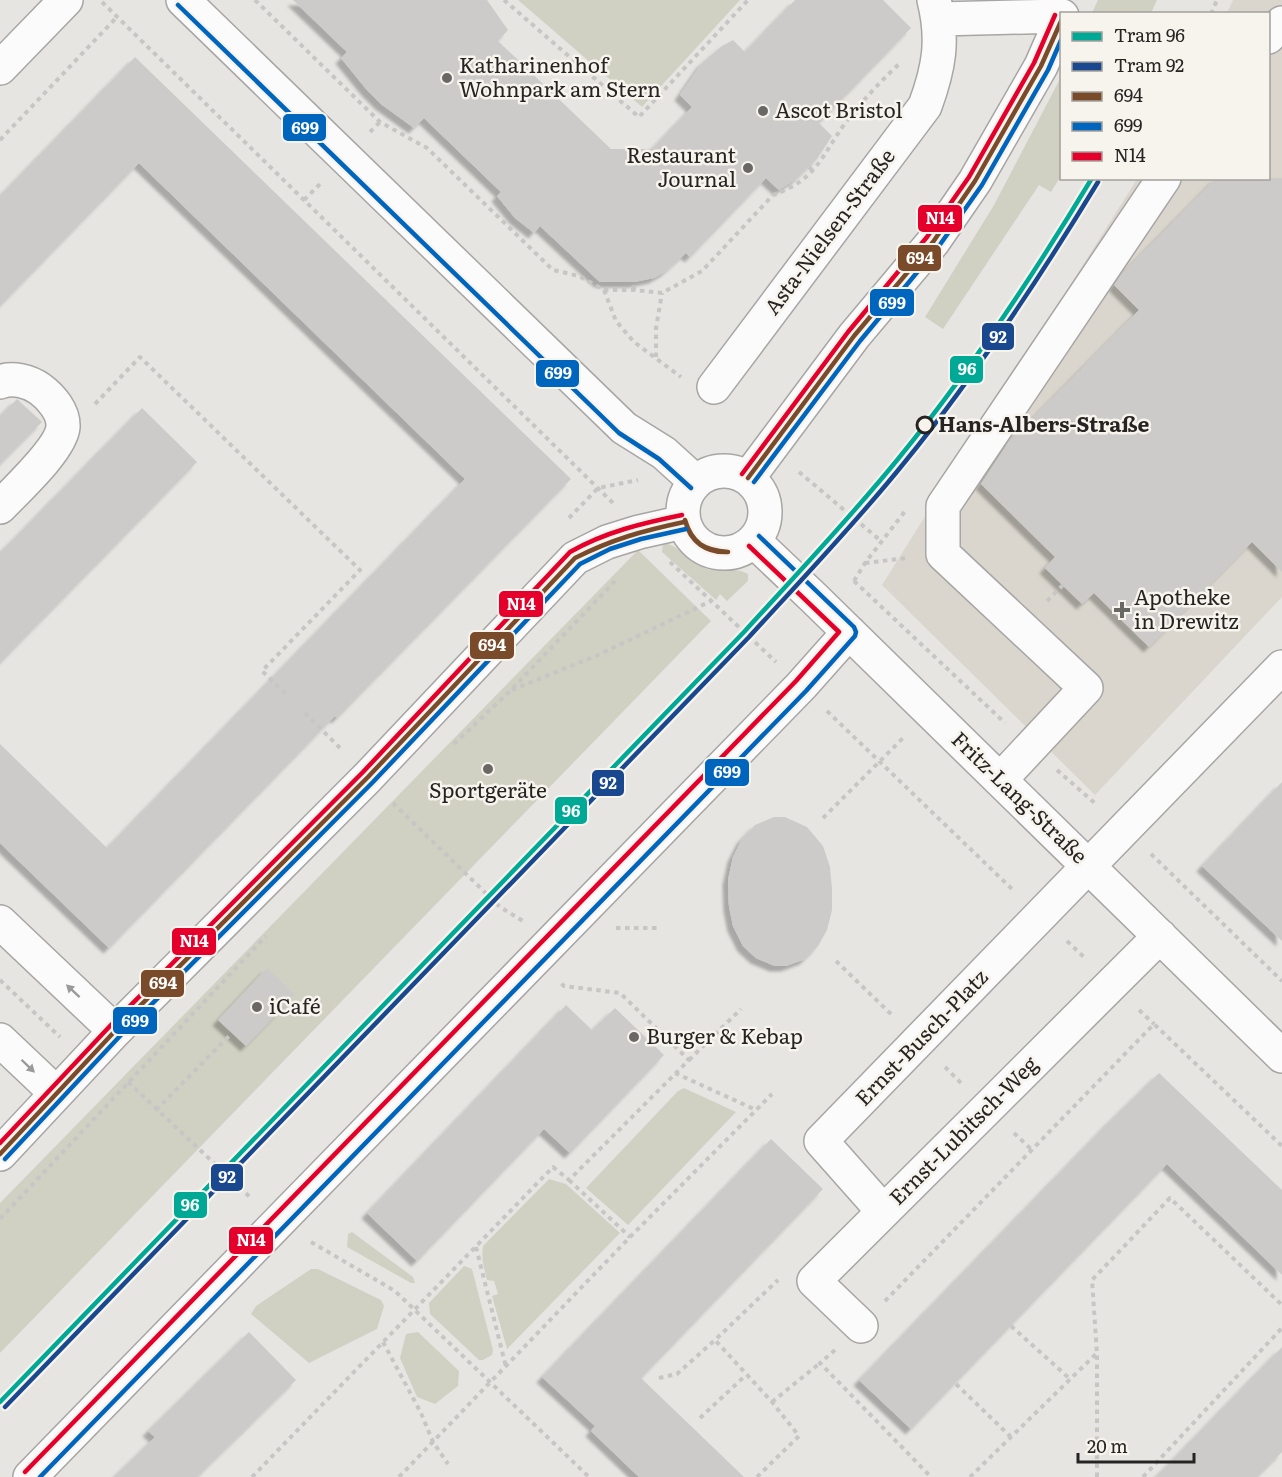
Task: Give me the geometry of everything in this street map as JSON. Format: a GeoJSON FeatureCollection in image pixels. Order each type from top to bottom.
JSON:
{"type":"FeatureCollection","features":[{"type":"Feature","properties":{"kind":"street"},"geometry":{"type":"LineString","coordinates":[[183,0],[624,428],[664,453],[696,482]]}},
{"type":"Feature","properties":{"kind":"street"},"geometry":{"type":"LineString","coordinates":[[0,68],[51,5]]}},
{"type":"Feature","properties":{"kind":"street"},"geometry":{"type":"LineString","coordinates":[[936,9],[1060,16]]}},
{"type":"Feature","properties":{"kind":"street","name":"Asta-Nielsen-Straße"},"geometry":{"type":"LineString","coordinates":[[702,385],[924,106],[935,80],[940,48],[936,9]]}},
{"type":"Feature","properties":{"kind":"street"},"geometry":{"type":"LineString","coordinates":[[748,478],[854,336],[933,242],[969,189],[1041,66],[1060,21]]}},
{"type":"Feature","properties":{"kind":"street"},"geometry":{"type":"LineString","coordinates":[[1270,36],[1282,23]]}},
{"type":"Feature","properties":{"kind":"street"},"geometry":{"type":"LineString","coordinates":[[1000,780],[1086,688],[943,554],[943,506],[1163,180]]}},
{"type":"Feature","properties":{"kind":"street"},"geometry":{"type":"LineString","coordinates":[[0,382],[20,381],[34,385],[48,395],[59,409],[63,428],[50,455],[0,507]]}},
{"type":"Feature","properties":{"kind":"street"},"geometry":{"type":"LineString","coordinates":[[712,471],[737,472],[748,478],[759,488],[765,501],[766,515],[762,529],[754,541],[744,548],[720,553],[707,550],[697,543],[684,522],[685,497],[696,482],[712,471]]}},
{"type":"Feature","properties":{"kind":"street"},"geometry":{"type":"LineString","coordinates":[[0,1154],[116,1031],[368,777],[575,558],[608,542],[639,531],[684,522]]}},
{"type":"Feature","properties":{"kind":"street","name":"Fritz-Lang-Straße"},"geometry":{"type":"LineString","coordinates":[[754,541],[1282,1056]]}},
{"type":"Feature","properties":{"kind":"street"},"geometry":{"type":"LineString","coordinates":[[30,1477],[801,686],[849,632]]}},
{"type":"Feature","properties":{"kind":"street","name":"Ernst-Busch-Platz"},"geometry":{"type":"LineString","coordinates":[[884,1211],[821,1141],[1090,867],[1282,667]]}},
{"type":"Feature","properties":{"kind":"street"},"geometry":{"type":"LineString","coordinates":[[0,922],[116,1031]]}},
{"type":"Feature","properties":{"kind":"street","name":"Ernst-Lubitsch-Weg"},"geometry":{"type":"LineString","coordinates":[[861,1326],[814,1281],[1160,936]]}},
{"type":"Feature","properties":{"kind":"street"},"geometry":{"type":"LineString","coordinates":[[0,1040],[56,1093]]}},
{"type":"Feature","properties":{"kind":"path"},"geometry":{"type":"LineString","coordinates":[[101,0],[598,488],[639,531],[1282,1146]]}},
{"type":"Feature","properties":{"kind":"path"},"geometry":{"type":"LineString","coordinates":[[255,0],[380,122],[427,148],[553,270],[579,276],[604,290],[662,293],[702,271],[773,195],[788,190],[814,172],[846,123],[882,80],[924,40],[936,9]]}},
{"type":"Feature","properties":{"kind":"path"},"geometry":{"type":"LineString","coordinates":[[504,0],[639,117],[748,0]]}},
{"type":"Feature","properties":{"kind":"path"},"geometry":{"type":"LineString","coordinates":[[0,140],[117,17]]}},
{"type":"Feature","properties":{"kind":"path"},"geometry":{"type":"LineString","coordinates":[[809,167],[814,172]]}},
{"type":"Feature","properties":{"kind":"path"},"geometry":{"type":"LineString","coordinates":[[633,290],[634,282]]}},
{"type":"Feature","properties":{"kind":"path"},"geometry":{"type":"LineString","coordinates":[[604,290],[616,321],[634,342],[702,385]]}},
{"type":"Feature","properties":{"kind":"path"},"geometry":{"type":"LineString","coordinates":[[656,358],[656,328],[662,293]]}},
{"type":"Feature","properties":{"kind":"path"},"geometry":{"type":"LineString","coordinates":[[63,428],[89,411],[140,357],[360,570],[262,671],[288,696]]}},
{"type":"Feature","properties":{"kind":"path"},"geometry":{"type":"LineString","coordinates":[[771,448],[881,541]]}},
{"type":"Feature","properties":{"kind":"path"},"geometry":{"type":"LineString","coordinates":[[451,747],[510,692],[620,577]]}},
{"type":"Feature","properties":{"kind":"path"},"geometry":{"type":"LineString","coordinates":[[854,581],[1031,747],[1125,830],[1282,981]]}},
{"type":"Feature","properties":{"kind":"path"},"geometry":{"type":"LineString","coordinates":[[510,692],[598,655],[711,600]]}},
{"type":"Feature","properties":{"kind":"path"},"geometry":{"type":"LineString","coordinates":[[823,818],[930,711]]}},
{"type":"Feature","properties":{"kind":"path"},"geometry":{"type":"LineString","coordinates":[[305,713],[368,777]]}},
{"type":"Feature","properties":{"kind":"path"},"geometry":{"type":"LineString","coordinates":[[384,810],[392,802],[500,907],[553,941]]}},
{"type":"Feature","properties":{"kind":"path"},"geometry":{"type":"LineString","coordinates":[[0,1219],[272,929]]}},
{"type":"Feature","properties":{"kind":"path"},"geometry":{"type":"LineString","coordinates":[[836,961],[919,1041]]}},
{"type":"Feature","properties":{"kind":"path"},"geometry":{"type":"LineString","coordinates":[[564,986],[620,993],[689,1060]]}},
{"type":"Feature","properties":{"kind":"path"},"geometry":{"type":"LineString","coordinates":[[569,1180],[741,1010]]}},
{"type":"Feature","properties":{"kind":"path"},"geometry":{"type":"LineString","coordinates":[[772,1402],[861,1326],[1154,1024]]}},
{"type":"Feature","properties":{"kind":"path"},"geometry":{"type":"LineString","coordinates":[[156,1110],[232,1033]]}},
{"type":"Feature","properties":{"kind":"path"},"geometry":{"type":"LineString","coordinates":[[675,1073],[756,1110]]}},
{"type":"Feature","properties":{"kind":"path"},"geometry":{"type":"LineString","coordinates":[[399,1477],[630,1237],[772,1094]]}},
{"type":"Feature","properties":{"kind":"path"},"geometry":{"type":"LineString","coordinates":[[252,1477],[553,1167],[630,1237]]}},
{"type":"Feature","properties":{"kind":"path"},"geometry":{"type":"LineString","coordinates":[[1097,1477],[1097,1354],[1092,1280],[1170,1198],[1282,1305]]}},
{"type":"Feature","properties":{"kind":"path"},"geometry":{"type":"LineString","coordinates":[[476,1246],[506,1367]]}},
{"type":"Feature","properties":{"kind":"path"},"geometry":{"type":"LineString","coordinates":[[415,1309],[589,1477]]}},
{"type":"Feature","properties":{"kind":"path"},"geometry":{"type":"LineString","coordinates":[[1011,1326],[1070,1379]]}},
{"type":"Feature","properties":{"kind":"path"},"geometry":{"type":"LineString","coordinates":[[1143,1477],[1282,1328]]}},
{"type":"Feature","properties":{"kind":"path"},"geometry":{"type":"LineString","coordinates":[[659,1378],[676,1374],[715,1340]]}},
{"type":"Feature","properties":{"kind":"path"},"geometry":{"type":"LineString","coordinates":[[383,1342],[422,1413],[433,1442],[448,1464]]}},
{"type":"Feature","properties":{"kind":"path"},"geometry":{"type":"LineString","coordinates":[[970,1477],[1097,1354]]}},
{"type":"Feature","properties":{"kind":"path"},"geometry":{"type":"LineString","coordinates":[[735,1361],[799,1436],[757,1477]]}},
{"type":"Feature","properties":{"kind":"path"},"geometry":{"type":"LineString","coordinates":[[820,1363],[932,1477]]}},
{"type":"Feature","properties":{"kind":"path"},"geometry":{"type":"LineString","coordinates":[[700,1418],[746,1375]]}},
{"type":"Feature","properties":{"kind":"path"},"geometry":{"type":"LineString","coordinates":[[956,1384],[1011,1437]]}},
{"type":"Feature","properties":{"kind":"shaded area"},"geometry":{"type":"Polygon","coordinates":[[[518,0],[740,0],[642,107],[518,0]]]}},
{"type":"Feature","properties":{"kind":"shaded area"},"geometry":{"type":"Polygon","coordinates":[[[1098,0],[1157,0],[1151,12],[1092,12],[1098,0]]]}},
{"type":"Feature","properties":{"kind":"shaded area"},"geometry":{"type":"Polygon","coordinates":[[[1233,0],[1282,0],[1282,597],[1095,795],[882,585],[1136,180],[1270,180],[1270,12],[1227,12],[1233,0]]]}},
{"type":"Feature","properties":{"kind":"shaded area"},"geometry":{"type":"Polygon","coordinates":[[[1060,79],[1060,178],[1051,192],[1039,185],[943,329],[925,317],[994,205],[1060,79]]]}},
{"type":"Feature","properties":{"kind":"shaded area"},"geometry":{"type":"Polygon","coordinates":[[[663,543],[675,547],[707,569],[733,570],[748,574],[748,581],[727,601],[720,594],[716,600],[662,552],[663,543]]]}},
{"type":"Feature","properties":{"kind":"shaded area"},"geometry":{"type":"Polygon","coordinates":[[[638,550],[711,621],[0,1353],[0,1203],[638,550]]]}},
{"type":"Feature","properties":{"kind":"shaded area"},"geometry":{"type":"Polygon","coordinates":[[[684,1088],[736,1112],[628,1225],[586,1188],[678,1091],[684,1088]]]}},
{"type":"Feature","properties":{"kind":"shaded area"},"geometry":{"type":"Polygon","coordinates":[[[549,1179],[566,1184],[620,1233],[507,1349],[492,1296],[498,1294],[494,1281],[487,1280],[483,1246],[549,1179]]]}},
{"type":"Feature","properties":{"kind":"shaded area"},"geometry":{"type":"Polygon","coordinates":[[[352,1232],[413,1277],[415,1283],[411,1283],[347,1247],[348,1234],[352,1232]]]}},
{"type":"Feature","properties":{"kind":"shaded area"},"geometry":{"type":"Polygon","coordinates":[[[464,1266],[472,1269],[493,1350],[492,1355],[483,1360],[479,1360],[430,1314],[429,1303],[464,1266]]]}},
{"type":"Feature","properties":{"kind":"shaded area"},"geometry":{"type":"Polygon","coordinates":[[[311,1269],[318,1269],[381,1300],[384,1306],[377,1329],[309,1363],[251,1314],[256,1306],[311,1269]]]}},
{"type":"Feature","properties":{"kind":"shaded area"},"geometry":{"type":"Polygon","coordinates":[[[418,1332],[459,1371],[458,1386],[435,1404],[417,1397],[400,1358],[406,1334],[418,1332]]]}},
{"type":"Feature","properties":{"kind":"building"},"geometry":{"type":"Polygon","coordinates":[[[293,0],[487,0],[508,30],[498,41],[611,149],[652,149],[692,107],[680,95],[702,63],[733,40],[745,52],[795,0],[883,0],[911,28],[819,123],[832,136],[817,159],[797,178],[779,190],[766,178],[690,257],[686,253],[666,271],[654,278],[634,282],[600,282],[540,226],[534,233],[515,218],[497,196],[501,192],[424,118],[414,128],[381,104],[341,58],[347,52],[293,0]]]}},
{"type":"Feature","properties":{"kind":"building"},"geometry":{"type":"Polygon","coordinates":[[[135,57],[571,479],[337,718],[335,716],[109,948],[0,843],[0,744],[107,848],[465,479],[139,163],[0,306],[0,196],[135,57]]]}},
{"type":"Feature","properties":{"kind":"building"},"geometry":{"type":"Polygon","coordinates":[[[1282,178],[1282,572],[1252,542],[1149,647],[1094,593],[1082,604],[1045,568],[1055,557],[981,484],[1008,443],[1139,310],[1114,285],[1214,180],[1282,178]]]}},
{"type":"Feature","properties":{"kind":"building"},"geometry":{"type":"Polygon","coordinates":[[[17,399],[42,422],[0,464],[0,416],[17,399]]]}},
{"type":"Feature","properties":{"kind":"building"},"geometry":{"type":"Polygon","coordinates":[[[142,408],[197,462],[0,663],[0,553],[142,408]]]}},
{"type":"Feature","properties":{"kind":"building"},"geometry":{"type":"Polygon","coordinates":[[[1282,782],[1282,941],[1202,866],[1282,782]]]}},
{"type":"Feature","properties":{"kind":"building"},"geometry":{"type":"Polygon","coordinates":[[[774,817],[785,817],[807,827],[823,846],[830,867],[832,889],[832,910],[827,930],[818,946],[805,959],[786,966],[775,966],[756,958],[743,946],[733,926],[729,906],[728,880],[733,857],[742,839],[755,825],[774,817]]]}},
{"type":"Feature","properties":{"kind":"building","name":"iCafé"},"geometry":{"type":"Polygon","coordinates":[[[267,968],[295,995],[246,1046],[218,1020],[267,968]]]}},
{"type":"Feature","properties":{"kind":"building"},"geometry":{"type":"Polygon","coordinates":[[[566,1005],[592,1030],[615,1008],[664,1055],[570,1153],[544,1129],[417,1261],[367,1213],[566,1005]]]}},
{"type":"Feature","properties":{"kind":"building"},"geometry":{"type":"Polygon","coordinates":[[[1159,1073],[1282,1190],[1282,1275],[1167,1164],[911,1429],[859,1380],[1159,1073]]]}},
{"type":"Feature","properties":{"kind":"building"},"geometry":{"type":"Polygon","coordinates":[[[771,1139],[823,1189],[641,1378],[744,1477],[639,1477],[591,1431],[595,1426],[542,1377],[771,1139]]]}},
{"type":"Feature","properties":{"kind":"building"},"geometry":{"type":"Polygon","coordinates":[[[249,1332],[296,1380],[197,1477],[114,1477],[155,1437],[148,1431],[249,1332]]]}},
{"type":"Feature","properties":{"kind":"building"},"geometry":{"type":"Polygon","coordinates":[[[1282,1347],[1282,1452],[1257,1477],[1156,1477],[1282,1347]]]}},
{"type":"Feature","properties":{"kind":"tram line","name":"96"},"geometry":{"type":"LineString","coordinates":[[0,1402],[744,632],[841,525],[898,459],[950,392],[1024,287],[1091,180]]}},
{"type":"Feature","properties":{"kind":"tram line","name":"92"},"geometry":{"type":"LineString","coordinates":[[5,1407],[749,637],[847,530],[931,430],[956,396],[1030,290],[1098,182]]}},
{"type":"Feature","properties":{"kind":"transit line","name":"699"},"geometry":{"type":"LineString","coordinates":[[178,5],[619,433],[659,459],[691,488]]}},
{"type":"Feature","properties":{"kind":"transit line","name":"N14"},"geometry":{"type":"LineString","coordinates":[[742,474],[848,332],[927,237],[969,177],[1034,63],[1055,15]]}},
{"type":"Feature","properties":{"kind":"transit line","name":"694"},"geometry":{"type":"LineString","coordinates":[[748,478],[854,336],[933,242],[975,181],[1041,66],[1060,23]]}},
{"type":"Feature","properties":{"kind":"transit line","name":"699"},"geometry":{"type":"LineString","coordinates":[[754,482],[860,341],[939,246],[982,185],[1048,70],[1060,43]]}},
{"type":"Feature","properties":{"kind":"transit line","name":"N14"},"geometry":{"type":"LineString","coordinates":[[0,1143],[110,1026],[363,772],[570,552],[611,534],[682,515]]}},
{"type":"Feature","properties":{"kind":"transit line","name":"694"},"geometry":{"type":"LineString","coordinates":[[685,520],[691,535],[701,544],[713,550],[728,552]]}},
{"type":"Feature","properties":{"kind":"transit line","name":"694"},"geometry":{"type":"LineString","coordinates":[[685,520],[687,528],[700,545],[713,551],[728,552]]}},
{"type":"Feature","properties":{"kind":"transit line","name":"694"},"geometry":{"type":"LineString","coordinates":[[0,1154],[115,1031],[368,777],[575,558],[628,536],[684,522]]}},
{"type":"Feature","properties":{"kind":"transit line","name":"699"},"geometry":{"type":"LineString","coordinates":[[5,1159],[120,1036],[373,782],[580,564],[610,549],[686,529]]}},
{"type":"Feature","properties":{"kind":"transit line","name":"699"},"geometry":{"type":"LineString","coordinates":[[40,1477],[806,691],[855,636],[854,627],[759,536]]}},
{"type":"Feature","properties":{"kind":"transit line","name":"N14"},"geometry":{"type":"LineString","coordinates":[[25,1472],[796,681],[839,632],[749,546]]}},
{"type":"Feature","properties":{"kind":"place","name":"Katharinenhof Wohnpark am Stern"},"geometry":{"type":"Point","coordinates":[447,78]}},
{"type":"Feature","properties":{"kind":"place","name":"Ascot Bristol"},"geometry":{"type":"Point","coordinates":[763,111]}},
{"type":"Feature","properties":{"kind":"place","name":"Restaurant Journal"},"geometry":{"type":"Point","coordinates":[748,168]}},
{"type":"Feature","properties":{"kind":"place","name":"Hans-Albers-Straße"},"geometry":{"type":"Point","coordinates":[925,425]}},
{"type":"Feature","properties":{"kind":"place","name":"Apotheke in Drewitz"},"geometry":{"type":"Point","coordinates":[1122,610]}},
{"type":"Feature","properties":{"kind":"place","name":"Sportgeräte"},"geometry":{"type":"Point","coordinates":[488,769]}},
{"type":"Feature","properties":{"kind":"place","name":"iCafé"},"geometry":{"type":"Point","coordinates":[257,1007]}},
{"type":"Feature","properties":{"kind":"place","name":"Burger & Kebap"},"geometry":{"type":"Point","coordinates":[634,1037]}}]}
